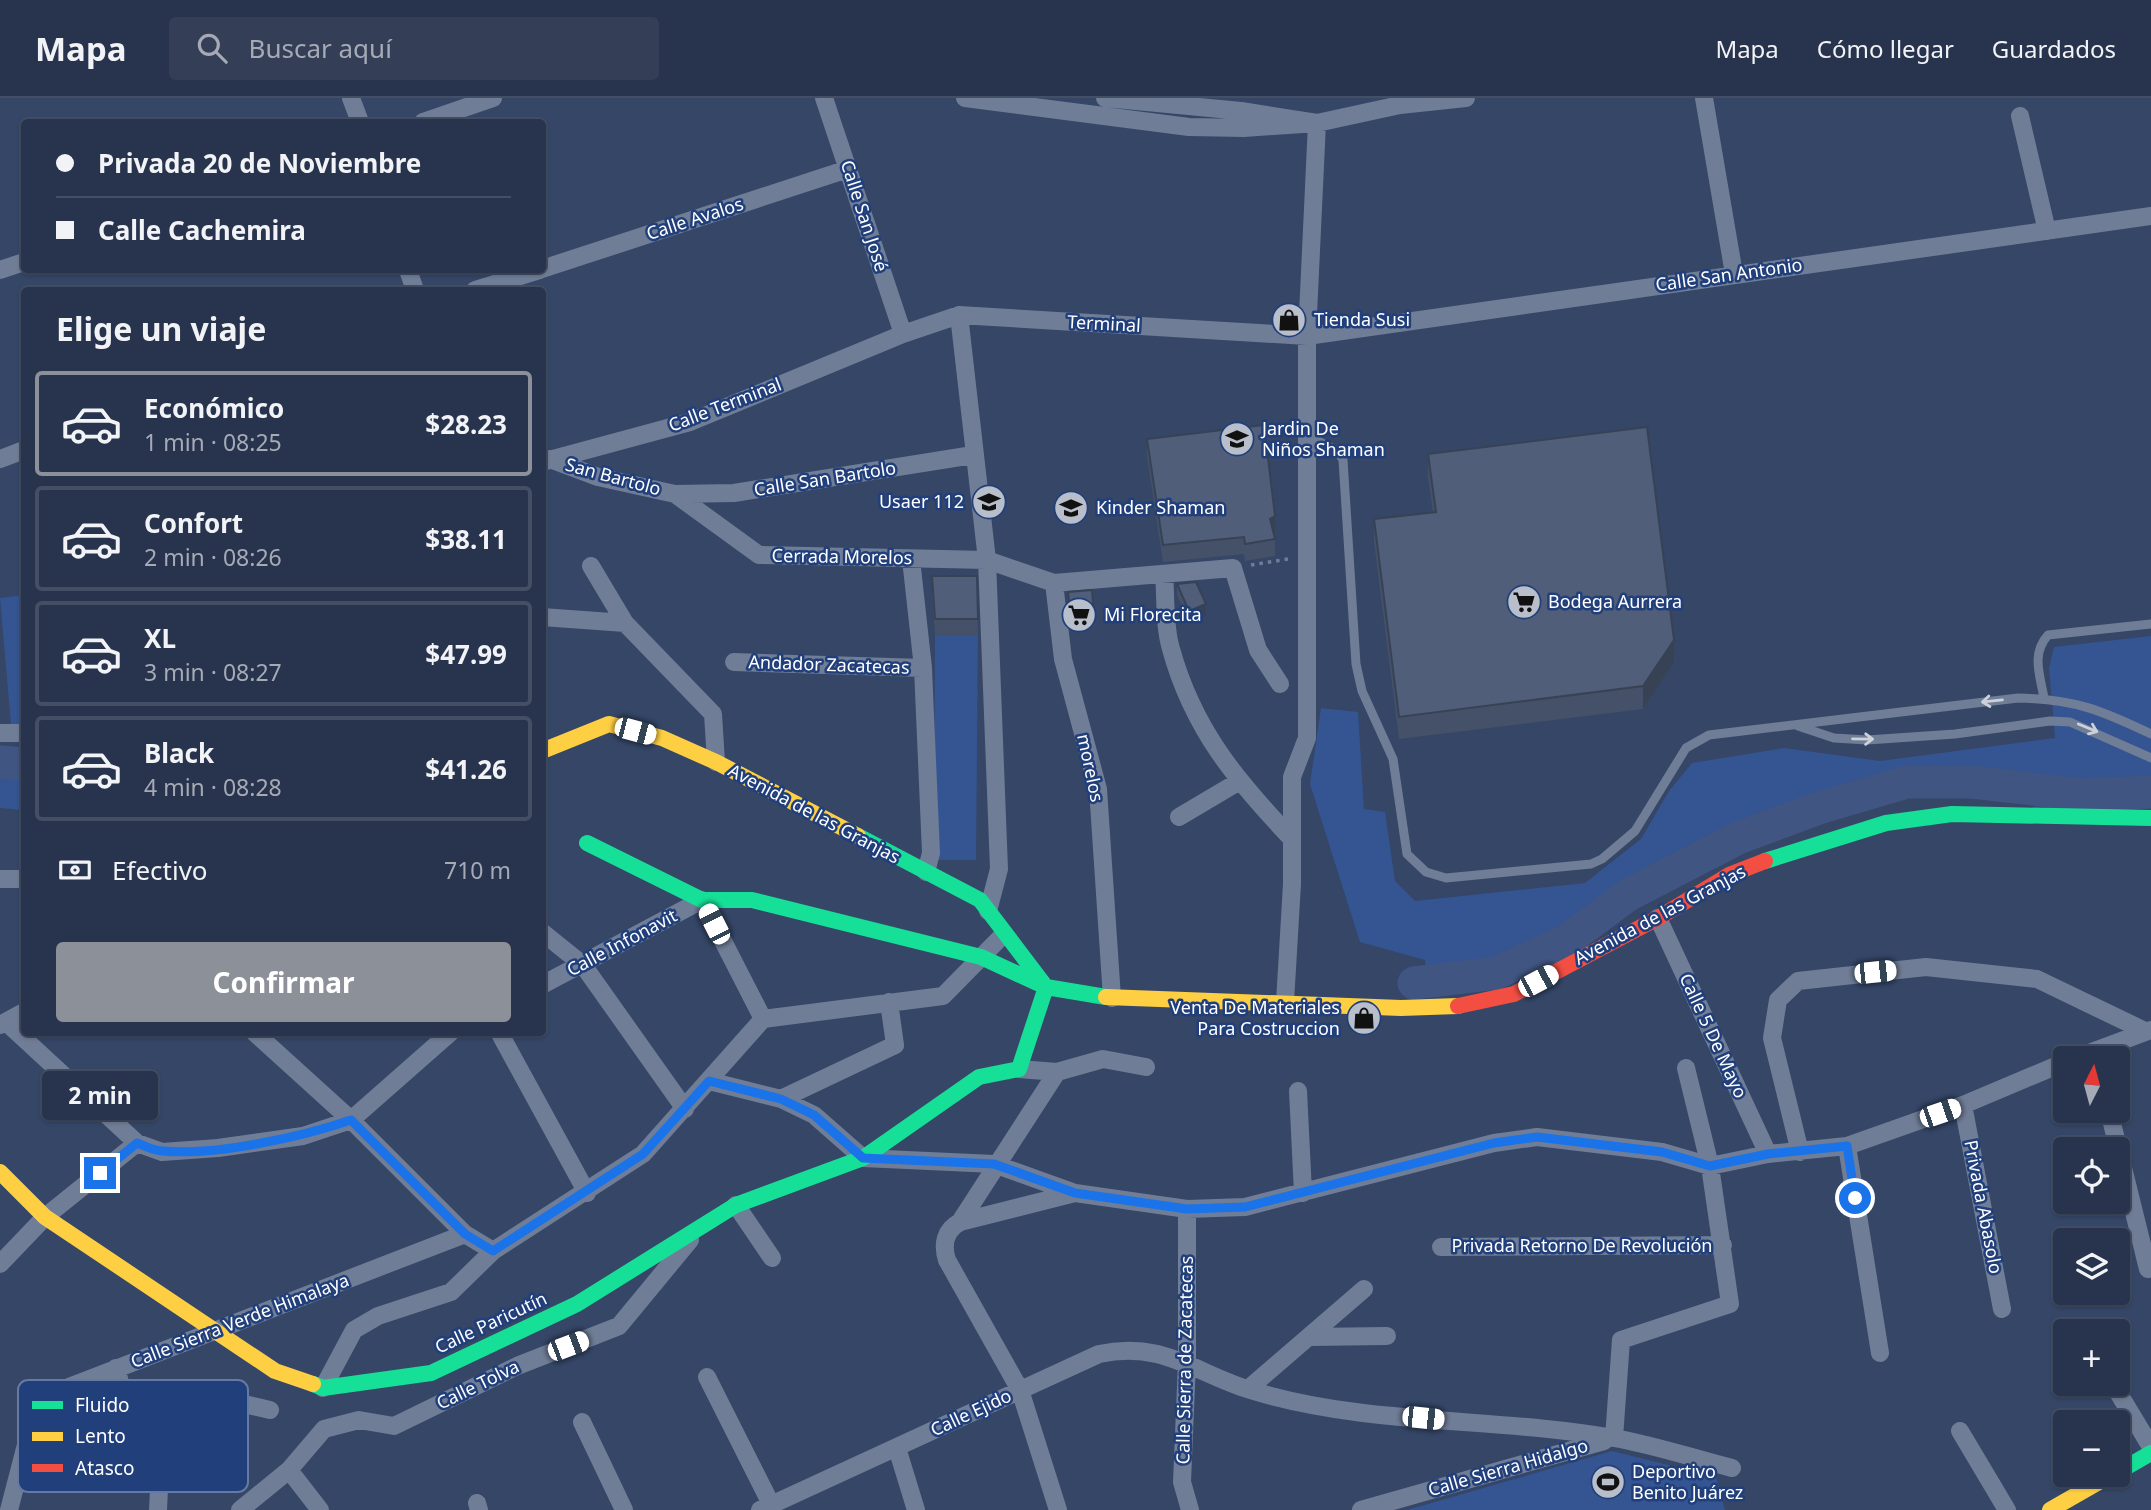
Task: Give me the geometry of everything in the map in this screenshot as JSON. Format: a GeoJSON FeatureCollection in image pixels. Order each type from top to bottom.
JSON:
{"type":"FeatureCollection","features":[{"type":"Feature","properties":{"kind":"street"},"geometry":{"type":"LineString","coordinates":[[351,98],[359,119]]}},
{"type":"Feature","properties":{"kind":"street"},"geometry":{"type":"LineString","coordinates":[[432,119],[494,98]]}},
{"type":"Feature","properties":{"kind":"street","name":"Calle San José"},"geometry":{"type":"LineString","coordinates":[[824,98],[903,334]]}},
{"type":"Feature","properties":{"kind":"street"},"geometry":{"type":"LineString","coordinates":[[965,98],[1189,127],[1244,128],[1317,123],[1400,102],[1466,98]]}},
{"type":"Feature","properties":{"kind":"street"},"geometry":{"type":"LineString","coordinates":[[1105,98],[1241,111],[1317,123]]}},
{"type":"Feature","properties":{"kind":"street"},"geometry":{"type":"LineString","coordinates":[[1704,98],[1734,274]]}},
{"type":"Feature","properties":{"kind":"street"},"geometry":{"type":"LineString","coordinates":[[2021,116],[2047,231]]}},
{"type":"Feature","properties":{"kind":"street"},"geometry":{"type":"LineString","coordinates":[[1285,1002],[1292,777],[1307,738],[1307,336],[1317,123]]}},
{"type":"Feature","properties":{"kind":"street","name":"Calle Avalos"},"geometry":{"type":"LineString","coordinates":[[546,267],[848,169]]}},
{"type":"Feature","properties":{"kind":"street","name":"Calle San Antonio"},"geometry":{"type":"LineString","coordinates":[[1307,336],[2151,216]]}},
{"type":"Feature","properties":{"kind":"street"},"geometry":{"type":"LineString","coordinates":[[0,271],[21,263]]}},
{"type":"Feature","properties":{"kind":"street","name":"Calle Avalos"},"geometry":{"type":"LineString","coordinates":[[484,287],[528,273]]}},
{"type":"Feature","properties":{"kind":"street"},"geometry":{"type":"LineString","coordinates":[[959,315],[987,560],[999,869],[988,911]]}},
{"type":"Feature","properties":{"kind":"street","name":"Terminal"},"geometry":{"type":"LineString","coordinates":[[903,334],[959,315],[1307,336]]}},
{"type":"Feature","properties":{"kind":"street","name":"Calle Terminal"},"geometry":{"type":"LineString","coordinates":[[546,461],[690,422],[903,334]]}},
{"type":"Feature","properties":{"kind":"street"},"geometry":{"type":"LineString","coordinates":[[0,459],[21,451]]}},
{"type":"Feature","properties":{"kind":"street","name":"Calle San Bartolo"},"geometry":{"type":"LineString","coordinates":[[676,494],[734,493],[973,455]]}},
{"type":"Feature","properties":{"kind":"street","name":"San Bartolo"},"geometry":{"type":"LineString","coordinates":[[546,461],[598,477],[676,494]]}},
{"type":"Feature","properties":{"kind":"street","name":"Cerrada Morelos"},"geometry":{"type":"LineString","coordinates":[[676,494],[759,555],[987,560],[1054,583]]}},
{"type":"Feature","properties":{"kind":"street"},"geometry":{"type":"LineString","coordinates":[[911,559],[923,668],[931,853],[926,873]]}},
{"type":"Feature","properties":{"kind":"street"},"geometry":{"type":"LineString","coordinates":[[591,566],[625,623],[713,713],[716,762]]}},
{"type":"Feature","properties":{"kind":"street"},"geometry":{"type":"LineString","coordinates":[[1054,583],[1233,568],[1258,650],[1280,684]]}},
{"type":"Feature","properties":{"kind":"street"},"geometry":{"type":"LineString","coordinates":[[1164,574],[1170,648],[1198,720],[1237,782],[1292,839]]}},
{"type":"Feature","properties":{"kind":"street","name":"morelos"},"geometry":{"type":"LineString","coordinates":[[1054,583],[1063,659],[1098,789],[1112,998]]}},
{"type":"Feature","properties":{"kind":"street"},"geometry":{"type":"LineString","coordinates":[[546,617],[625,623]]}},
{"type":"Feature","properties":{"kind":"street","name":"Andador Zacatecas"},"geometry":{"type":"LineString","coordinates":[[734,662],[923,668]]}},
{"type":"Feature","properties":{"kind":"street","name":"Avenida de las Granjas"},"geometry":{"type":"LineString","coordinates":[[546,749],[609,724],[662,738],[716,762],[980,901],[1046,987]]}},
{"type":"Feature","properties":{"kind":"street"},"geometry":{"type":"LineString","coordinates":[[0,733],[21,733]]}},
{"type":"Feature","properties":{"kind":"street"},"geometry":{"type":"LineString","coordinates":[[1179,817],[1237,782]]}},
{"type":"Feature","properties":{"kind":"street","name":"Avenida de las Granjas"},"geometry":{"type":"LineString","coordinates":[[702,900],[752,900],[981,957],[1046,987],[1112,998],[1401,1008],[1461,1006],[1514,994],[1658,918],[1728,875],[1795,849],[1886,823],[1952,814],[2151,818]]}},
{"type":"Feature","properties":{"kind":"street"},"geometry":{"type":"LineString","coordinates":[[587,842],[702,900],[763,1019]]}},
{"type":"Feature","properties":{"kind":"street"},"geometry":{"type":"LineString","coordinates":[[0,878],[21,879]]}},
{"type":"Feature","properties":{"kind":"street","name":"Calle Infonavit"},"geometry":{"type":"LineString","coordinates":[[546,983],[702,900]]}},
{"type":"Feature","properties":{"kind":"street","name":"Calle 5 De Mayo"},"geometry":{"type":"LineString","coordinates":[[1658,918],[1768,1154]]}},
{"type":"Feature","properties":{"kind":"street"},"geometry":{"type":"LineString","coordinates":[[323,1388],[354,1330],[378,1316],[451,1292],[493,1251],[587,1193],[643,1154],[763,1019],[943,996],[1004,934]]}},
{"type":"Feature","properties":{"kind":"street"},"geometry":{"type":"LineString","coordinates":[[546,935],[583,965],[685,1109]]}},
{"type":"Feature","properties":{"kind":"street"},"geometry":{"type":"LineString","coordinates":[[1800,1152],[1772,1038],[1779,1000],[1798,981],[1926,967],[2037,979],[2148,1030]]}},
{"type":"Feature","properties":{"kind":"street"},"geometry":{"type":"LineString","coordinates":[[1046,987],[1019,1069],[1057,1072],[1103,1059],[1146,1068]]}},
{"type":"Feature","properties":{"kind":"street"},"geometry":{"type":"LineString","coordinates":[[781,1099],[895,1045],[889,1002]]}},
{"type":"Feature","properties":{"kind":"street"},"geometry":{"type":"LineString","coordinates":[[21,1014],[4,1024],[137,1143],[162,1152],[218,1148],[303,1136],[351,1120],[441,1036]]}},
{"type":"Feature","properties":{"kind":"street"},"geometry":{"type":"LineString","coordinates":[[2113,1046],[2148,1030]]}},
{"type":"Feature","properties":{"kind":"street"},"geometry":{"type":"LineString","coordinates":[[258,1036],[351,1120],[465,1234],[493,1251]]}},
{"type":"Feature","properties":{"kind":"street"},"geometry":{"type":"LineString","coordinates":[[501,1036],[587,1193]]}},
{"type":"Feature","properties":{"kind":"street"},"geometry":{"type":"LineString","coordinates":[[709,1081],[781,1099],[814,1115],[863,1158],[994,1164],[1075,1193],[1187,1209],[1245,1207],[1494,1143],[1537,1137],[1662,1152],[1710,1166],[1768,1154],[1847,1146],[1963,1105],[2053,1067]]}},
{"type":"Feature","properties":{"kind":"street"},"geometry":{"type":"LineString","coordinates":[[1614,1438],[1621,1340],[1730,1304],[1710,1166],[1686,1068]]}},
{"type":"Feature","properties":{"kind":"street","name":"Calle Paricutín"},"geometry":{"type":"LineString","coordinates":[[0,1172],[45,1217],[275,1371],[323,1388],[431,1373],[577,1304],[736,1205],[863,1158],[979,1077],[1019,1069]]}},
{"type":"Feature","properties":{"kind":"street"},"geometry":{"type":"LineString","coordinates":[[1057,1072],[994,1164],[960,1222],[947,1233],[944,1242],[947,1260],[1020,1390],[1058,1510]]}},
{"type":"Feature","properties":{"kind":"street"},"geometry":{"type":"LineString","coordinates":[[1298,1091],[1303,1193]]}},
{"type":"Feature","properties":{"kind":"street","name":"Privada Abasolo"},"geometry":{"type":"LineString","coordinates":[[1963,1105],[2002,1310]]}},
{"type":"Feature","properties":{"kind":"street"},"geometry":{"type":"LineString","coordinates":[[2112,1124],[2148,1269]]}},
{"type":"Feature","properties":{"kind":"street"},"geometry":{"type":"LineString","coordinates":[[0,1264],[45,1217],[137,1143]]}},
{"type":"Feature","properties":{"kind":"street"},"geometry":{"type":"LineString","coordinates":[[1847,1146],[1880,1353]]}},
{"type":"Feature","properties":{"kind":"street"},"geometry":{"type":"LineString","coordinates":[[960,1222],[1075,1193]]}},
{"type":"Feature","properties":{"kind":"street"},"geometry":{"type":"LineString","coordinates":[[736,1205],[772,1258]]}},
{"type":"Feature","properties":{"kind":"street","name":"Calle Sierra de Zacatecas"},"geometry":{"type":"LineString","coordinates":[[1187,1209],[1187,1362],[1182,1482],[1190,1510]]}},
{"type":"Feature","properties":{"kind":"street","name":"Calle Tolva"},"geometry":{"type":"LineString","coordinates":[[240,1510],[289,1471],[324,1429],[359,1420],[394,1426],[517,1366],[619,1326],[701,1226]]}},
{"type":"Feature","properties":{"kind":"street","name":"Calle Sierra Verde Himalaya"},"geometry":{"type":"LineString","coordinates":[[86,1380],[218,1332],[465,1234]]}},
{"type":"Feature","properties":{"kind":"street","name":"Privada Retorno De Revolución"},"geometry":{"type":"LineString","coordinates":[[1441,1247],[1723,1245]]}},
{"type":"Feature","properties":{"kind":"street"},"geometry":{"type":"LineString","coordinates":[[1248,1390],[1364,1289]]}},
{"type":"Feature","properties":{"kind":"street"},"geometry":{"type":"LineString","coordinates":[[1309,1336],[1387,1336]]}},
{"type":"Feature","properties":{"kind":"street","name":"Calle Ejido"},"geometry":{"type":"LineString","coordinates":[[768,1508],[1099,1354],[1127,1348],[1187,1362],[1248,1390],[1315,1406],[1614,1438],[1732,1468]]}},
{"type":"Feature","properties":{"kind":"street"},"geometry":{"type":"LineString","coordinates":[[116,1368],[119,1380]]}},
{"type":"Feature","properties":{"kind":"street"},"geometry":{"type":"LineString","coordinates":[[707,1377],[768,1508]]}},
{"type":"Feature","properties":{"kind":"street"},"geometry":{"type":"LineString","coordinates":[[2120,1396],[2151,1447]]}},
{"type":"Feature","properties":{"kind":"street"},"geometry":{"type":"LineString","coordinates":[[248,1405],[270,1410]]}},
{"type":"Feature","properties":{"kind":"street"},"geometry":{"type":"LineString","coordinates":[[582,1422],[624,1510]]}},
{"type":"Feature","properties":{"kind":"street"},"geometry":{"type":"LineString","coordinates":[[1960,1431],[2007,1510]]}},
{"type":"Feature","properties":{"kind":"street","name":"Calle Sierra Hidalgo"},"geometry":{"type":"LineString","coordinates":[[1362,1510],[1614,1438]]}},
{"type":"Feature","properties":{"kind":"street"},"geometry":{"type":"LineString","coordinates":[[897,1448],[916,1510]]}},
{"type":"Feature","properties":{"kind":"street"},"geometry":{"type":"LineString","coordinates":[[2130,1465],[2151,1453]]}},
{"type":"Feature","properties":{"kind":"street"},"geometry":{"type":"LineString","coordinates":[[289,1471],[320,1510]]}},
{"type":"Feature","properties":{"kind":"street","name":"Calle Sierra Verde Himalaya"},"geometry":{"type":"LineString","coordinates":[[9,1510],[18,1476]]}},
{"type":"Feature","properties":{"kind":"street"},"geometry":{"type":"LineString","coordinates":[[2050,1510],[2090,1487]]}},
{"type":"Feature","properties":{"kind":"street"},"geometry":{"type":"LineString","coordinates":[[158,1510],[159,1492]]}},
{"type":"Feature","properties":{"kind":"lane"},"geometry":{"type":"LineString","coordinates":[[1308,436],[1329,444],[1338,451],[1343,460],[1356,664],[1362,691],[1393,759],[1407,854],[1426,872],[1446,877],[1591,864],[1602,859],[1635,831],[1686,748],[1709,735],[2005,699],[2044,698],[2096,708],[2151,734]]}},
{"type":"Feature","properties":{"kind":"lane"},"geometry":{"type":"LineString","coordinates":[[2044,698],[2036,655],[2039,644],[2048,635],[2151,624]]}},
{"type":"Feature","properties":{"kind":"lane"},"geometry":{"type":"LineString","coordinates":[[1797,726],[1834,738],[1867,740],[1955,734],[2050,721],[2070,722],[2151,758]]}},
{"type":"Feature","properties":{"kind":"path"},"geometry":{"type":"LineString","coordinates":[[1233,568],[1308,556]]}},
{"type":"Feature","properties":{"kind":"shaded area"},"geometry":{"type":"Polygon","coordinates":[[[21,595],[21,724],[11,724],[0,598],[21,595]]]}},
{"type":"Feature","properties":{"kind":"shaded area"},"geometry":{"type":"Polygon","coordinates":[[[935,636],[978,636],[976,860],[934,860],[935,636]]]}},
{"type":"Feature","properties":{"kind":"shaded area"},"geometry":{"type":"Polygon","coordinates":[[[2151,636],[2151,785],[2083,787],[1974,777],[1906,775],[1815,802],[1734,832],[1629,889],[1563,936],[1495,967],[1427,974],[1425,960],[1360,942],[1310,784],[1321,708],[1358,712],[1364,809],[1385,812],[1395,881],[1415,901],[1585,883],[1641,839],[1669,791],[1692,763],[1784,748],[1880,761],[2055,738],[2049,668],[2054,647],[2151,636]]]}},
{"type":"Feature","properties":{"kind":"shaded area"},"geometry":{"type":"Polygon","coordinates":[[[0,750],[21,753],[21,810],[0,808],[0,750]]]}},
{"type":"Feature","properties":{"kind":"shaded area","name":"Deportivo Benito Juárez"},"geometry":{"type":"Polygon","coordinates":[[[1612,1451],[1716,1477],[1725,1510],[1407,1510],[1612,1451]]]}},
{"type":"Feature","properties":{"kind":"building"},"geometry":{"type":"Polygon","coordinates":[[[1264,425],[1275,516],[1270,519],[1275,539],[1245,544],[1244,537],[1163,545],[1147,439],[1264,425]]]}},
{"type":"Feature","properties":{"kind":"building","name":"Bodega Aurrera"},"geometry":{"type":"Polygon","coordinates":[[[1647,427],[1674,640],[1643,686],[1399,717],[1374,519],[1436,512],[1428,454],[1647,427]]]}},
{"type":"Feature","properties":{"kind":"building"},"geometry":{"type":"Polygon","coordinates":[[[932,576],[977,576],[978,619],[935,619],[932,576]]]}},
{"type":"Feature","properties":{"kind":"building"},"geometry":{"type":"Polygon","coordinates":[[[1196,582],[1206,604],[1189,611],[1177,584],[1196,582]]]}},
{"type":"Feature","properties":{"kind":"building"},"geometry":{"type":"Polygon","coordinates":[[[1092,590],[1094,615],[1071,617],[1068,592],[1092,590]]]}},
{"type":"Feature","properties":{"kind":"waterway"},"geometry":{"type":"LineString","coordinates":[[0,762],[21,764]]}},
{"type":"Feature","properties":{"kind":"waterway"},"geometry":{"type":"LineString","coordinates":[[1414,983],[1496,973],[1566,941],[1628,895],[1738,838],[1819,808],[1907,782],[1972,782],[2083,795],[2151,792]]}},
{"type":"Feature","properties":{"kind":"traffic: fast"},"geometry":{"type":"LineString","coordinates":[[1765,861],[1886,823],[1952,814],[2151,818]]}},
{"type":"Feature","properties":{"kind":"traffic: fast"},"geometry":{"type":"LineString","coordinates":[[858,836],[980,900],[1043,983]]}},
{"type":"Feature","properties":{"kind":"traffic: fast"},"geometry":{"type":"LineString","coordinates":[[587,843],[702,900],[752,900],[981,957],[1046,987],[1106,997]]}},
{"type":"Feature","properties":{"kind":"traffic: fast"},"geometry":{"type":"LineString","coordinates":[[313,1384],[323,1388],[431,1373],[577,1304],[736,1205],[863,1158],[979,1077],[1019,1069],[1046,987]]}},
{"type":"Feature","properties":{"kind":"traffic: fast"},"geometry":{"type":"LineString","coordinates":[[2130,1465],[2151,1453]]}},
{"type":"Feature","properties":{"kind":"traffic: slow"},"geometry":{"type":"LineString","coordinates":[[546,749],[609,724],[662,738],[716,762],[858,836]]}},
{"type":"Feature","properties":{"kind":"traffic: slow"},"geometry":{"type":"LineString","coordinates":[[1106,997],[1401,1008],[1458,1006]]}},
{"type":"Feature","properties":{"kind":"traffic: slow"},"geometry":{"type":"LineString","coordinates":[[0,1172],[45,1217],[275,1371],[313,1384]]}},
{"type":"Feature","properties":{"kind":"traffic: slow"},"geometry":{"type":"LineString","coordinates":[[2050,1510],[2090,1487]]}},
{"type":"Feature","properties":{"kind":"traffic: jam"},"geometry":{"type":"LineString","coordinates":[[1458,1006],[1514,994],[1658,918],[1729,875],[1765,861]]}},
{"type":"Feature","properties":{"kind":"place","name":"Tienda Susi"},"geometry":{"type":"Point","coordinates":[1289,320]}},
{"type":"Feature","properties":{"kind":"place","name":"Jardin De Niños Shaman"},"geometry":{"type":"Point","coordinates":[1237,439]}},
{"type":"Feature","properties":{"kind":"place","name":"Usaer 112"},"geometry":{"type":"Point","coordinates":[989,502]}},
{"type":"Feature","properties":{"kind":"place","name":"Kinder Shaman"},"geometry":{"type":"Point","coordinates":[1071,508]}},
{"type":"Feature","properties":{"kind":"place","name":"Bodega Aurrera"},"geometry":{"type":"Point","coordinates":[1524,602]}},
{"type":"Feature","properties":{"kind":"place","name":"Mi Florecita"},"geometry":{"type":"Point","coordinates":[1079,615]}},
{"type":"Feature","properties":{"kind":"place","name":"Venta De Materiales Para Costruccion"},"geometry":{"type":"Point","coordinates":[1364,1018]}},
{"type":"Feature","properties":{"kind":"place","name":"Deportivo Benito Juárez"},"geometry":{"type":"Point","coordinates":[1608,1482]}},
{"type":"Feature","properties":{"kind":"route"},"geometry":{"type":"LineString","coordinates":[[100,1173],[137,1143],[162,1152],[218,1148],[303,1136],[351,1120],[465,1234],[493,1251],[587,1193],[643,1154],[709,1081],[781,1099],[814,1115],[863,1158],[994,1164],[1075,1193],[1187,1209],[1245,1207],[1494,1143],[1537,1137],[1662,1152],[1710,1166],[1768,1154],[1847,1146],[1855,1198]]}}]}
